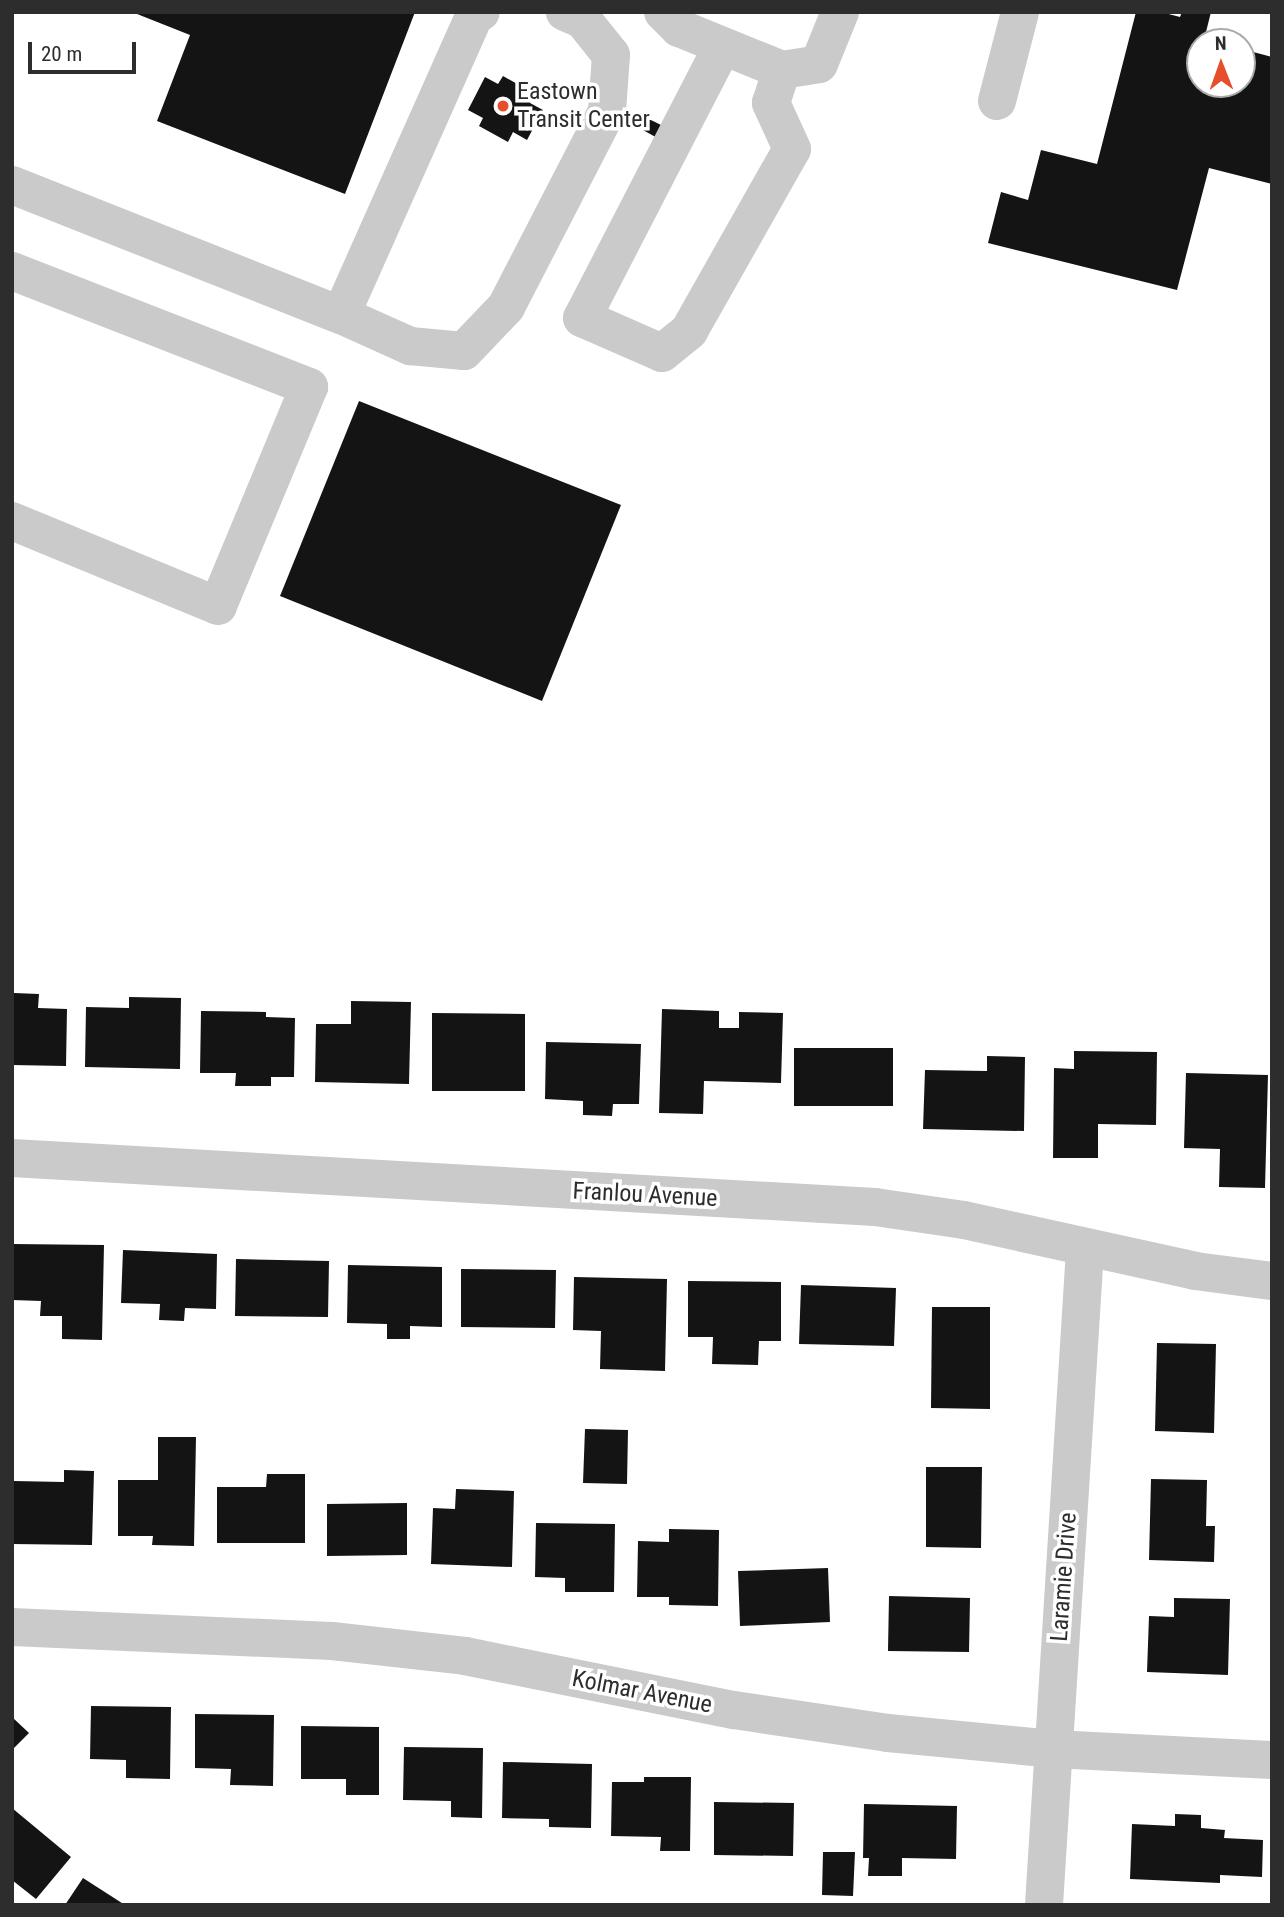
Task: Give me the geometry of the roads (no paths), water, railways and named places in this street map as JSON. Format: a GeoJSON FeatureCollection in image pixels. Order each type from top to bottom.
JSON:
{"type":"FeatureCollection","features":[{"type":"Feature","properties":{"kind":"street"},"geometry":{"type":"LineString","coordinates":[[341,315],[475,14],[481,12]]}},
{"type":"Feature","properties":{"kind":"street"},"geometry":{"type":"LineString","coordinates":[[12,186],[341,315],[410,346],[464,351],[506,307],[607,111],[611,55],[583,20],[565,12]]}},
{"type":"Feature","properties":{"kind":"street"},"geometry":{"type":"LineString","coordinates":[[663,12],[679,28],[782,70],[819,64],[840,12]]}},
{"type":"Feature","properties":{"kind":"street"},"geometry":{"type":"LineString","coordinates":[[998,101],[1020,12]]}},
{"type":"Feature","properties":{"kind":"street"},"geometry":{"type":"LineString","coordinates":[[722,47],[582,318],[662,353],[689,331],[792,149],[771,103],[782,70]]}},
{"type":"Feature","properties":{"kind":"street"},"geometry":{"type":"LineString","coordinates":[[12,271],[309,387],[218,606],[12,521]]}},
{"type":"Feature","properties":{"kind":"street","name":"Franlou Avenue"},"geometry":{"type":"LineString","coordinates":[[12,1158],[875,1207],[964,1220],[1195,1271],[1272,1281]]}},
{"type":"Feature","properties":{"kind":"street","name":"Laramie Drive"},"geometry":{"type":"LineString","coordinates":[[1044,1905],[1086,1249]]}},
{"type":"Feature","properties":{"kind":"street","name":"Kolmar Avenue"},"geometry":{"type":"LineString","coordinates":[[12,1627],[332,1640],[466,1656],[772,1716],[888,1733],[1054,1749],[1272,1760]]}},
{"type":"Feature","properties":{"kind":"place","name":"Eastown Transit Center"},"geometry":{"type":"Point","coordinates":[503,106]}}]}
